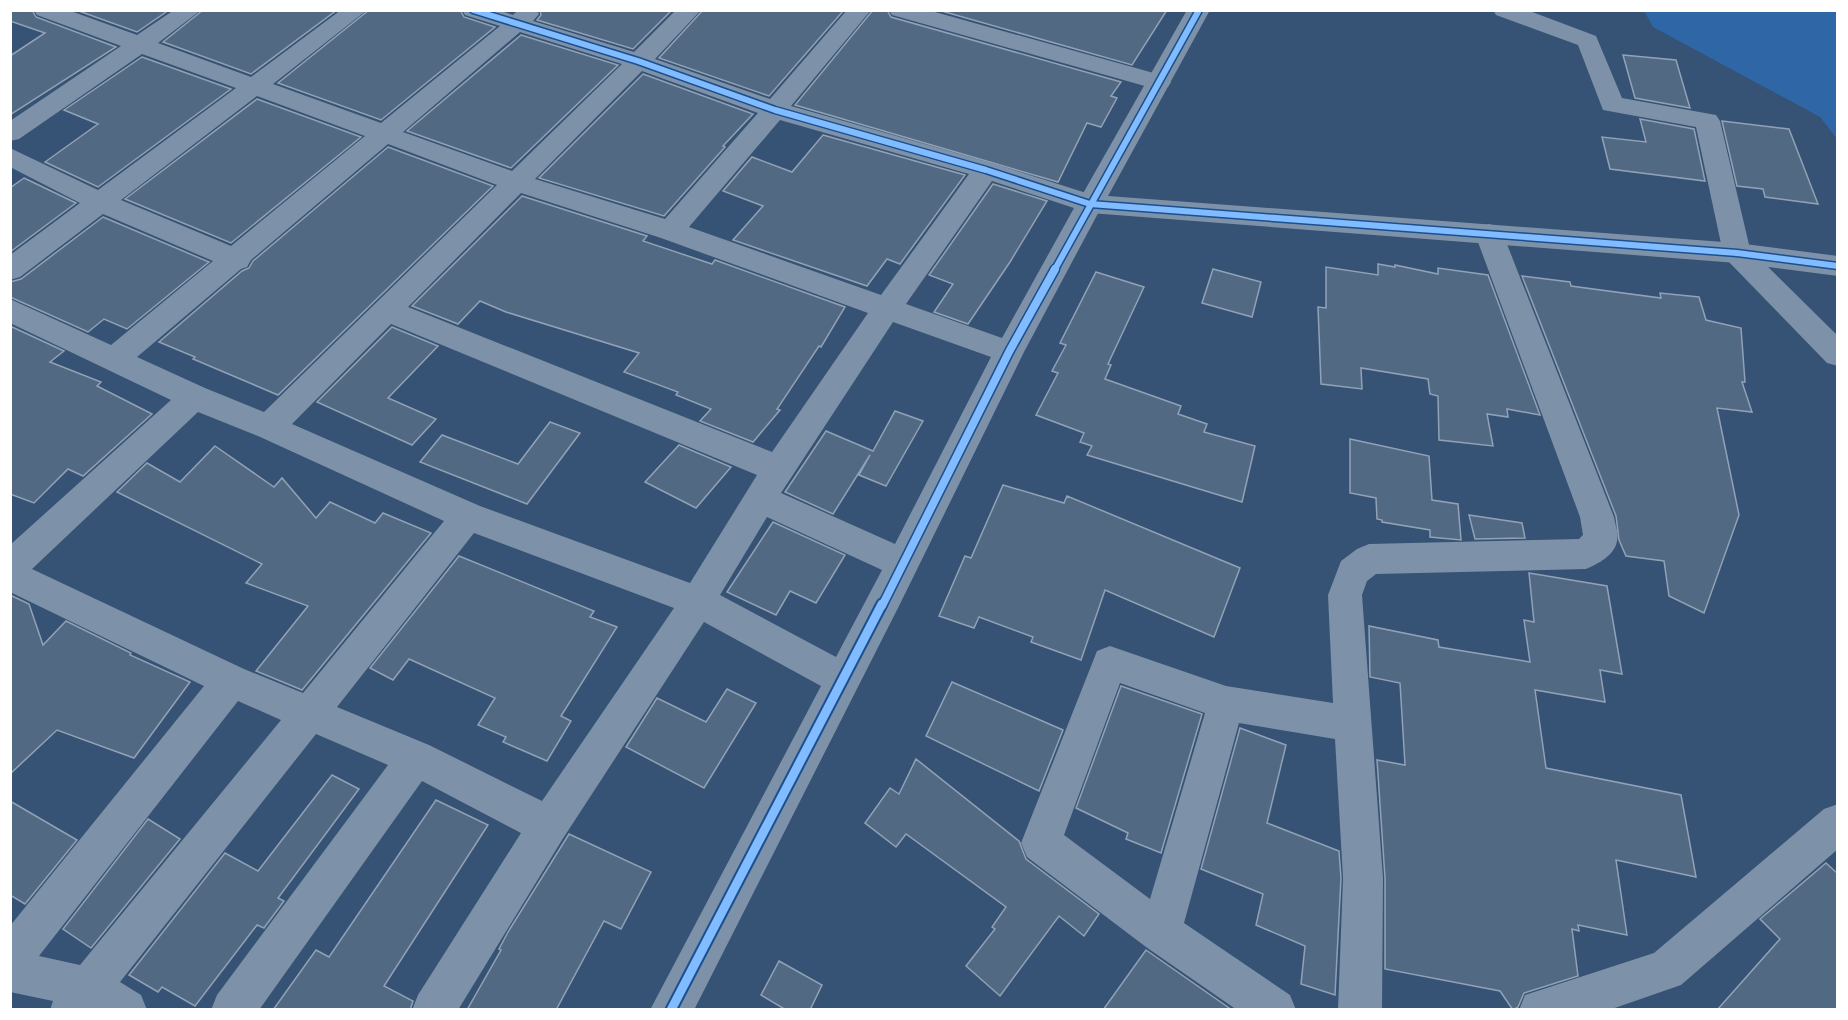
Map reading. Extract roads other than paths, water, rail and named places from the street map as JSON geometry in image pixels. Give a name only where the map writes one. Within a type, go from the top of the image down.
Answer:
[{"type":"street","points":[[45,10],[516,182],[671,231],[1009,352]]},
{"type":"street","points":[[10,133],[190,10]]},
{"type":"street","points":[[10,270],[356,10]]},
{"type":"street","points":[[473,10],[524,18],[775,110],[986,170],[1090,204],[1737,253],[1838,266]]},
{"type":"street","points":[[269,427],[690,10]]},
{"type":"street","points":[[671,231],[860,10]]},
{"type":"street","points":[[900,10],[1159,82]]},
{"type":"street","points":[[671,1010],[903,564],[1009,352],[1199,10]]},
{"type":"street","points":[[1504,10],[1588,41],[1612,104],[1707,121],[1737,253],[1838,355]]},
{"type":"street","points":[[114,359],[237,260],[524,18]]},
{"type":"street","points":[[10,156],[100,202],[237,260]]},
{"type":"street","points":[[434,1010],[548,826],[698,602],[778,469],[887,308],[986,170]]},
{"type":"street","points":[[1360,1010],[1363,878],[1345,595],[1353,572],[1368,559],[1586,554],[1601,540],[1597,517],[1489,234]]},
{"type":"street","points":[[10,310],[194,397],[269,427],[468,516],[698,602],[843,679]]},
{"type":"street","points":[[387,310],[778,469]]},
{"type":"street","points":[[10,567],[194,397]]},
{"type":"street","points":[[760,499],[903,564]]},
{"type":"street","points":[[80,998],[468,516]]},
{"type":"street","points":[[10,575],[231,681],[416,758],[548,826]]},
{"type":"street","points":[[1275,1010],[1161,932],[1041,843],[1110,663],[1226,703],[1353,724]]},
{"type":"street","points":[[10,960],[231,681]]},
{"type":"street","points":[[1161,932],[1226,703]]},
{"type":"street","points":[[232,1010],[416,758]]},
{"type":"street","points":[[1540,1010],[1666,970],[1838,823]]},
{"type":"street","points":[[10,971],[80,998],[126,1010]]}]
